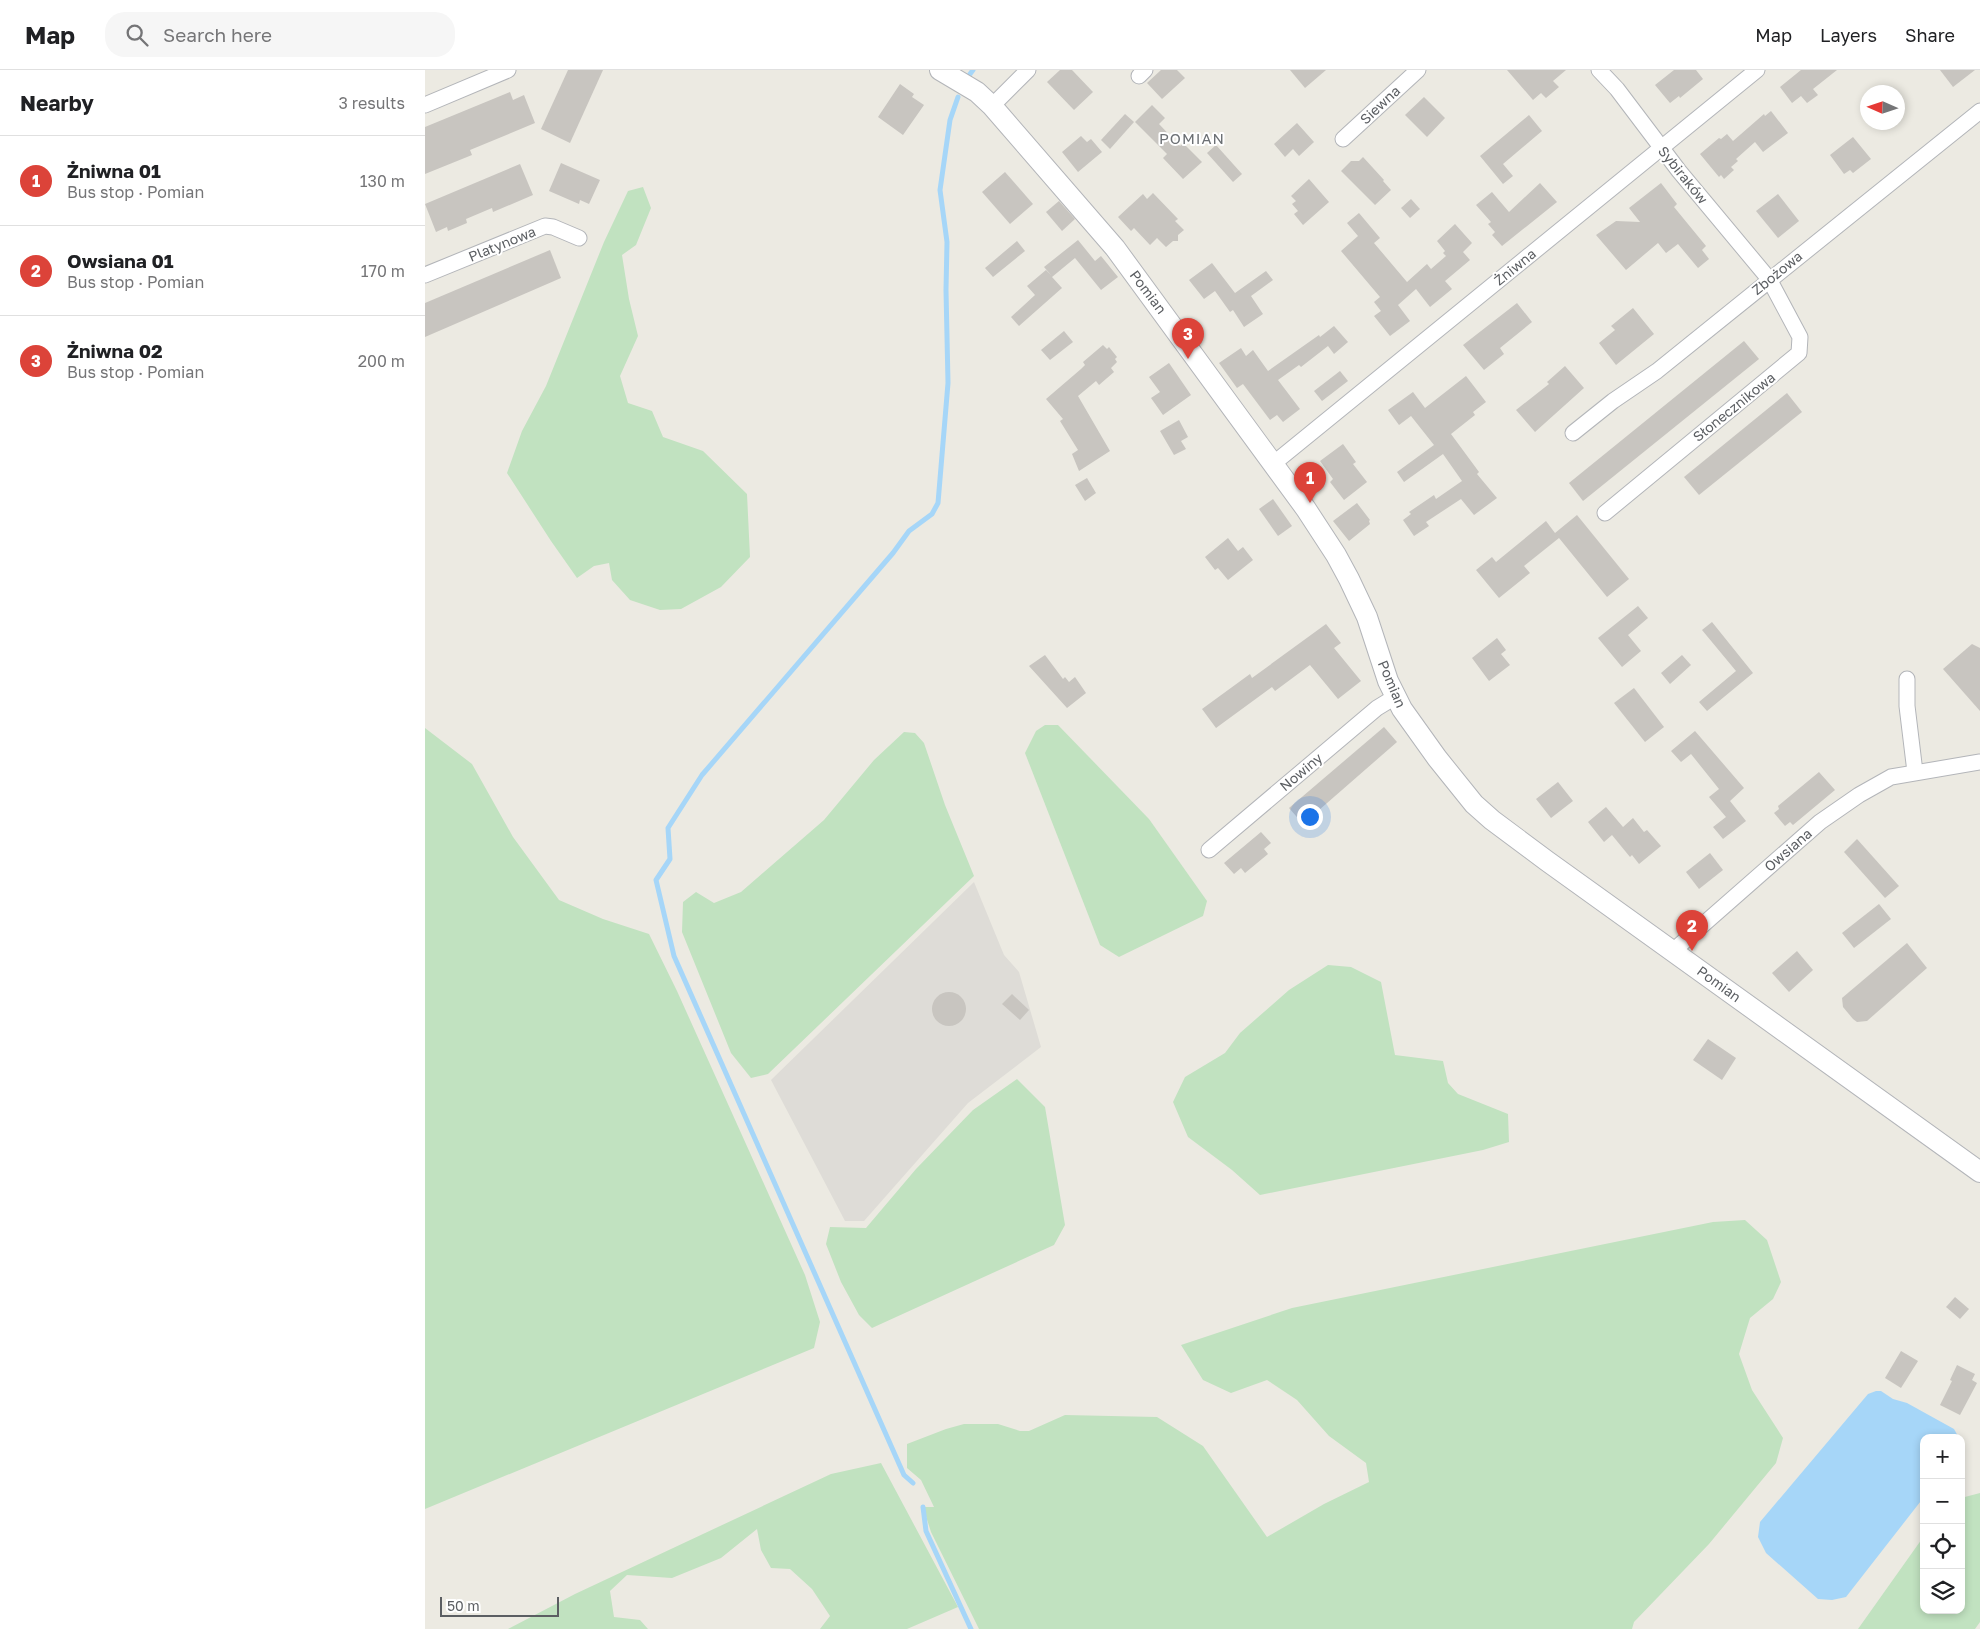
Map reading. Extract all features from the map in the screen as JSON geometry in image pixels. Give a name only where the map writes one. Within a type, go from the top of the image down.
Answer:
[{"type":"street","points":[[425,105],[508,70]]},
{"type":"street","name":"Pomian","points":[[940,70],[977,92],[992,106],[1115,248],[1306,509],[1349,579],[1367,618],[1395,696],[1437,758],[1474,804],[1539,856],[1980,1172]]},
{"type":"street","points":[[992,106],[1028,70]]},
{"type":"street","name":"Siewna","points":[[1343,139],[1418,70]]},
{"type":"street","name":"Sybiraków","points":[[1599,70],[1617,89],[1661,148],[1769,280]]},
{"type":"street","name":"Żniwna","points":[[1273,464],[1757,70]]},
{"type":"street","name":"Zbożowa","points":[[1573,433],[1613,401],[1657,370],[1980,111]]},
{"type":"street","name":"Platynowa","points":[[425,275],[545,226],[553,227],[579,238]]},
{"type":"street","name":"Słonecznikowa","points":[[1605,512],[1799,354],[1800,337],[1769,280]]},
{"type":"street","points":[[1907,679],[1907,706],[1915,772]]},
{"type":"street","name":"Nowiny","points":[[1209,850],[1377,708],[1395,696]]},
{"type":"street","name":"Owsiana","points":[[1673,951],[1820,822],[1859,795],[1891,777],[1980,762]]},
{"type":"shaded area","points":[[974,882],[1004,955],[1019,972],[1041,1047],[968,1103],[864,1221],[845,1221],[771,1080]]},
{"type":"green space","points":[[643,187],[651,208],[636,245],[622,255],[629,299],[638,336],[620,376],[628,403],[652,411],[663,437],[703,451],[747,494],[750,557],[721,587],[681,609],[660,610],[630,600],[612,580],[609,563],[594,566],[577,578],[507,473],[522,431],[546,386],[604,242],[628,191]]},
{"type":"green space","points":[[1045,725],[1058,725],[1149,819],[1207,901],[1203,916],[1119,957],[1100,945],[1025,753],[1036,731]]},
{"type":"green space","points":[[425,728],[472,764],[513,837],[559,900],[603,919],[649,934],[677,991],[805,1275],[820,1322],[814,1348],[425,1509]]},
{"type":"green space","points":[[904,732],[915,733],[924,743],[945,805],[974,876],[768,1074],[751,1078],[731,1053],[682,932],[683,902],[696,892],[714,903],[741,892],[824,820],[874,760]]},
{"type":"green space","points":[[1328,965],[1351,967],[1381,982],[1395,1055],[1443,1061],[1448,1083],[1458,1094],[1508,1114],[1509,1142],[1483,1150],[1260,1195],[1232,1170],[1188,1137],[1173,1102],[1185,1077],[1225,1053],[1240,1033],[1289,990]]},
{"type":"green space","points":[[1017,1079],[1045,1107],[1065,1225],[1054,1245],[872,1328],[859,1315],[841,1282],[826,1244],[830,1227],[866,1228],[916,1169],[973,1110]]},
{"type":"green space","points":[[1745,1220],[1767,1240],[1781,1282],[1773,1299],[1750,1318],[1739,1354],[1752,1390],[1783,1438],[1776,1463],[1709,1544],[1634,1622],[1632,1629],[979,1629],[931,1532],[923,1507],[934,1507],[921,1480],[907,1468],[907,1444],[964,1424],[998,1424],[1020,1431],[1029,1431],[1065,1415],[1157,1417],[1203,1446],[1267,1537],[1324,1504],[1369,1482],[1366,1463],[1329,1436],[1297,1400],[1267,1380],[1231,1393],[1203,1380],[1181,1345],[1292,1308],[1713,1222]]},
{"type":"green space","points":[[881,1463],[958,1607],[907,1629],[820,1629],[830,1616],[812,1589],[790,1569],[771,1568],[761,1550],[757,1529],[721,1558],[672,1578],[627,1575],[610,1591],[614,1617],[640,1620],[648,1629],[508,1629],[575,1594],[831,1474]]},
{"type":"green space","points":[[1980,1493],[1980,1622],[1975,1629],[1858,1629],[1920,1542],[1920,1614],[1965,1614],[1965,1497]]},
{"type":"water","points":[[1881,1391],[1893,1399],[1907,1403],[1954,1429],[1957,1434],[1920,1434],[1920,1502],[1846,1597],[1832,1600],[1818,1599],[1766,1553],[1758,1537],[1760,1522],[1868,1394]]},
{"type":"building","points":[[568,70],[603,70],[570,143],[541,129]]},
{"type":"building","points":[[1060,70],[1072,70],[1093,92],[1074,110],[1047,82]]},
{"type":"building","points":[[1161,70],[1177,70],[1185,78],[1162,99],[1147,83]]},
{"type":"building","points":[[1290,70],[1326,70],[1305,88]]},
{"type":"building","points":[[1507,70],[1566,70],[1553,81],[1559,87],[1546,98],[1541,93],[1533,100]]},
{"type":"building","points":[[1674,70],[1696,70],[1703,79],[1680,98],[1679,96],[1670,103],[1655,85]]},
{"type":"building","points":[[1801,70],[1837,70],[1813,89],[1818,95],[1807,103],[1801,96],[1792,103],[1780,87]]},
{"type":"building","points":[[1940,70],[1975,70],[1953,87]]},
{"type":"building","points":[[900,84],[914,94],[912,97],[924,105],[903,135],[878,117]]},
{"type":"building","points":[[510,92],[513,100],[524,95],[535,123],[470,150],[472,155],[425,174],[425,127]]},
{"type":"building","points":[[1424,97],[1445,118],[1427,137],[1405,115]]},
{"type":"building","points":[[1152,105],[1165,118],[1159,124],[1180,146],[1183,143],[1202,162],[1183,179],[1163,158],[1167,154],[1135,122]]},
{"type":"building","points":[[1771,111],[1788,133],[1763,152],[1755,142],[1736,159],[1738,161],[1731,167],[1734,170],[1724,179],[1721,175],[1719,177],[1700,154],[1719,138],[1721,139],[1727,134],[1733,141],[1764,114],[1765,116]]},
{"type":"building","points":[[1125,114],[1134,122],[1110,149],[1101,140]]},
{"type":"building","points":[[1529,115],[1542,131],[1503,164],[1513,176],[1503,184],[1480,156]]},
{"type":"building","points":[[1297,123],[1314,142],[1299,156],[1293,149],[1285,157],[1274,144]]},
{"type":"building","points":[[1081,136],[1087,142],[1091,139],[1102,152],[1078,172],[1062,152]]},
{"type":"building","points":[[1853,137],[1871,159],[1853,173],[1850,170],[1844,174],[1830,155]]},
{"type":"building","points":[[1216,145],[1242,174],[1233,182],[1207,153]]},
{"type":"building","points":[[1363,157],[1391,190],[1375,205],[1341,171],[1351,161],[1359,161]]},
{"type":"building","points":[[561,163],[600,180],[589,204],[580,200],[579,204],[549,191]]},
{"type":"building","points":[[520,164],[533,195],[493,212],[492,208],[466,219],[467,223],[448,231],[447,227],[436,232],[425,204]]},
{"type":"building","points":[[1005,172],[1033,204],[1010,224],[982,192]]},
{"type":"building","points":[[1309,179],[1329,202],[1303,225],[1294,214],[1298,211],[1292,204],[1296,201],[1291,196]]},
{"type":"building","points":[[1540,183],[1557,202],[1502,246],[1492,235],[1495,232],[1488,224],[1491,222],[1476,205],[1492,192],[1509,212]]},
{"type":"building","points":[[1661,183],[1677,204],[1674,207],[1706,246],[1702,250],[1709,259],[1698,268],[1678,244],[1666,253],[1658,243],[1626,270],[1596,235],[1616,221],[1640,222],[1629,208]]},
{"type":"building","points":[[1153,193],[1178,219],[1175,221],[1184,230],[1178,235],[1178,241],[1173,241],[1166,247],[1157,238],[1150,245],[1134,228],[1131,231],[1118,217],[1143,194],[1147,199]]},
{"type":"building","points":[[1778,194],[1799,221],[1778,238],[1756,211]]},
{"type":"building","points":[[1411,199],[1420,209],[1410,218],[1401,208]]},
{"type":"building","points":[[1059,201],[1075,219],[1062,231],[1046,212]]},
{"type":"building","points":[[1359,213],[1380,238],[1374,243],[1407,282],[1427,264],[1431,269],[1446,256],[1443,253],[1445,251],[1437,241],[1455,224],[1472,243],[1463,252],[1470,260],[1445,281],[1452,289],[1430,307],[1416,289],[1398,305],[1410,321],[1390,336],[1374,316],[1381,311],[1374,302],[1380,297],[1341,251],[1358,236],[1347,223]]},
{"type":"building","points":[[1078,240],[1095,261],[1101,256],[1118,277],[1101,290],[1075,258],[1052,277],[1062,288],[1019,326],[1011,317],[1035,295],[1027,286],[1046,270],[1051,275],[1044,267]]},
{"type":"building","points":[[1017,241],[1025,251],[993,277],[985,268]]},
{"type":"building","points":[[550,250],[561,278],[425,337],[425,303]]},
{"type":"building","points":[[1212,263],[1235,293],[1266,271],[1273,280],[1251,296],[1263,314],[1244,327],[1233,310],[1230,312],[1215,291],[1204,299],[1189,280]]},
{"type":"building","points":[[1517,303],[1532,322],[1500,348],[1504,354],[1484,370],[1463,345]]},
{"type":"building","points":[[1633,308],[1654,334],[1616,365],[1599,343],[1615,330],[1611,326]]},
{"type":"building","points":[[1334,326],[1348,342],[1334,354],[1328,346],[1301,367],[1299,365],[1278,380],[1300,409],[1283,422],[1277,415],[1270,420],[1243,384],[1237,388],[1219,363],[1241,348],[1246,356],[1253,350],[1268,371]]},
{"type":"building","points":[[1064,331],[1073,342],[1050,360],[1041,350]]},
{"type":"building","points":[[1744,341],[1759,359],[1583,501],[1569,483]]},
{"type":"building","points":[[1103,345],[1107,349],[1109,347],[1117,357],[1115,359],[1117,362],[1111,368],[1114,372],[1099,385],[1096,381],[1078,396],[1110,451],[1079,471],[1072,454],[1078,450],[1060,421],[1063,419],[1046,399],[1081,369],[1085,365],[1083,362]]},
{"type":"building","points":[[1169,363],[1191,395],[1163,415],[1151,398],[1160,392],[1149,377]]},
{"type":"building","points":[[1565,366],[1584,388],[1535,432],[1516,410],[1549,384],[1547,382]]},
{"type":"building","points":[[1340,371],[1348,381],[1322,401],[1314,391]]},
{"type":"building","points":[[1466,376],[1486,402],[1473,412],[1475,415],[1451,434],[1479,472],[1477,474],[1497,498],[1474,515],[1461,499],[1426,522],[1429,526],[1414,536],[1403,520],[1411,514],[1409,512],[1434,495],[1436,499],[1462,481],[1443,454],[1404,482],[1397,472],[1434,445],[1411,416],[1399,425],[1388,410],[1413,392],[1425,408]]},
{"type":"building","points":[[1787,393],[1802,412],[1699,495],[1684,477]]},
{"type":"building","points":[[1179,420],[1188,437],[1181,441],[1186,449],[1174,455],[1160,431]]},
{"type":"building","points":[[1343,444],[1356,462],[1353,464],[1367,482],[1344,500],[1330,482],[1333,479],[1320,461]]},
{"type":"building","points":[[1087,478],[1096,493],[1085,501],[1075,485]]},
{"type":"building","points":[[1273,499],[1292,526],[1278,536],[1259,509]]},
{"type":"building","points":[[1357,503],[1370,520],[1370,524],[1349,541],[1333,521]]},
{"type":"building","points":[[1577,515],[1629,579],[1607,597],[1559,538],[1524,566],[1530,573],[1499,598],[1476,570],[1492,557],[1496,562],[1546,521],[1555,533]]},
{"type":"building","points":[[1228,538],[1238,551],[1243,547],[1253,560],[1228,580],[1218,568],[1215,570],[1205,557]]},
{"type":"building","points":[[1638,606],[1648,618],[1628,635],[1641,651],[1622,667],[1598,638]]},
{"type":"building","points":[[1712,622],[1753,673],[1707,711],[1699,702],[1736,671],[1702,630]]},
{"type":"building","points":[[1326,624],[1341,643],[1334,648],[1361,681],[1338,699],[1310,665],[1275,691],[1272,687],[1216,728],[1202,709],[1250,674],[1252,678]]},
{"type":"building","points":[[1497,638],[1506,650],[1501,654],[1510,665],[1489,681],[1472,658]]},
{"type":"building","points":[[1972,644],[1980,648],[1980,711],[1943,669]]},
{"type":"building","points":[[1045,655],[1063,679],[1065,677],[1069,682],[1075,677],[1086,693],[1067,708],[1029,666]]},
{"type":"building","points":[[1682,655],[1691,665],[1670,684],[1661,673]]},
{"type":"building","points":[[1634,688],[1664,727],[1645,742],[1614,703]]},
{"type":"building","points":[[1384,727],[1397,742],[1303,824],[1289,808]]},
{"type":"building","points":[[1695,731],[1744,788],[1730,801],[1746,821],[1723,839],[1713,827],[1726,817],[1709,797],[1719,789],[1691,754],[1681,762],[1671,751]]},
{"type":"building","points":[[1819,772],[1835,790],[1793,825],[1790,822],[1785,826],[1774,813],[1779,809],[1778,806]]},
{"type":"building","points":[[1558,782],[1573,801],[1551,818],[1536,799]]},
{"type":"building","points":[[1606,807],[1623,827],[1633,818],[1644,832],[1647,830],[1661,846],[1639,864],[1632,855],[1630,857],[1612,835],[1604,842],[1588,822]]},
{"type":"building","points":[[1261,832],[1271,843],[1264,849],[1268,854],[1245,873],[1241,868],[1234,874],[1224,863]]},
{"type":"building","points":[[1857,839],[1899,886],[1885,898],[1844,852]]},
{"type":"building","points":[[1710,853],[1723,870],[1699,889],[1686,872]]},
{"type":"building","points":[[1879,904],[1891,919],[1854,948],[1842,933]]},
{"type":"building","points":[[1907,943],[1927,968],[1867,1021],[1857,1022],[1843,1007],[1842,998]]},
{"type":"building","points":[[1797,951],[1813,970],[1789,992],[1772,973]]},
{"type":"building","points":[[949,992],[956,993],[961,997],[965,1002],[965,1016],[961,1021],[956,1025],[949,1026],[942,1025],[937,1021],[933,1016],[932,1009],[933,1002],[937,997],[942,993]]},
{"type":"building","points":[[1012,994],[1029,1010],[1020,1020],[1002,1004]]},
{"type":"building","points":[[1708,1039],[1736,1058],[1722,1080],[1693,1060]]},
{"type":"building","points":[[1955,1297],[1969,1309],[1960,1319],[1946,1307]]},
{"type":"building","points":[[1901,1351],[1918,1361],[1901,1388],[1885,1378]]},
{"type":"building","points":[[1957,1365],[1975,1374],[1972,1380],[1977,1383],[1960,1415],[1940,1405],[1952,1381],[1950,1380]]},
{"type":"waterway","points":[[970,74],[973,70]]},
{"type":"waterway","points":[[913,1483],[904,1475],[674,956],[656,880],[670,859],[668,828],[702,775],[893,553],[909,531],[932,514],[938,503],[948,383],[947,242],[940,190],[950,120],[958,97]]},
{"type":"waterway","points":[[923,1507],[926,1531],[971,1629]]},
{"type":"place","name":"Żniwna 02","points":[[1188,359]]},
{"type":"place","name":"Żniwna 01","points":[[1310,503]]},
{"type":"place","name":"Owsiana 01","points":[[1692,951]]},
{"type":"district","name":"POMIAN","points":[[1192,139]]}]
